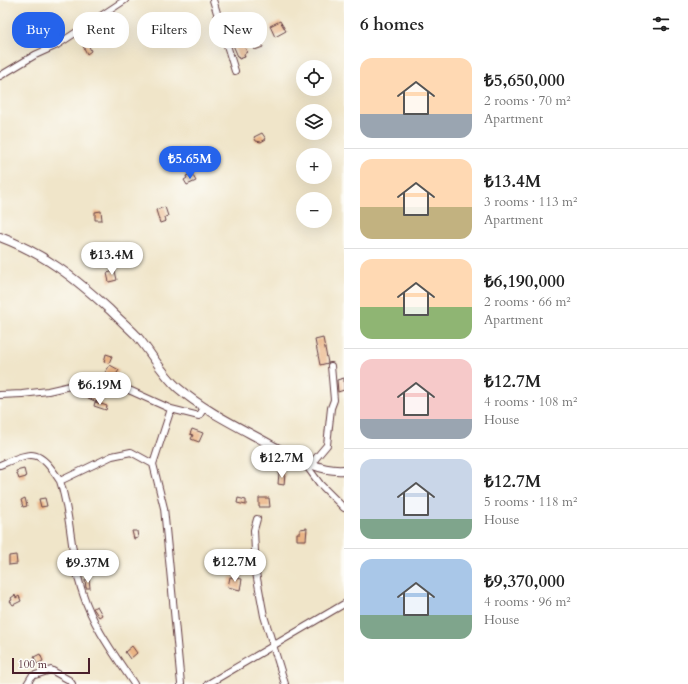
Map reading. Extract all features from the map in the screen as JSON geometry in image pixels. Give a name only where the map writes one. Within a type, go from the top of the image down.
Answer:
[{"type":"street","points":[[0,76],[35,55],[57,45],[125,0]]},
{"type":"street","points":[[213,0],[234,71]]},
{"type":"street","points":[[0,237],[17,244],[57,265],[84,285],[137,336],[176,387],[197,404],[302,460],[335,471],[344,470]]},
{"type":"street","points":[[311,464],[327,446],[334,400],[331,366]]},
{"type":"street","points":[[0,395],[22,394],[48,390],[96,380],[109,381],[171,409],[199,416],[204,408]]},
{"type":"street","points":[[171,409],[153,464],[164,508],[181,684]]},
{"type":"street","points":[[60,481],[112,456],[130,452],[153,464]]},
{"type":"street","points":[[0,465],[24,455],[35,454],[43,460],[60,481],[64,495],[74,558],[82,594],[96,628],[134,684]]},
{"type":"street","points":[[302,460],[320,484],[344,508]]},
{"type":"street","points":[[257,519],[254,530],[256,573],[264,616],[285,684]]},
{"type":"street","points":[[208,684],[344,604]]},
{"type":"street","points":[[27,684],[32,676],[51,670],[69,680],[72,684]]},
{"type":"building","points":[[280,21],[286,31],[275,37],[270,26]]},
{"type":"building","points":[[84,48],[90,48],[91,51],[87,54]]},
{"type":"building","points":[[234,48],[245,48],[247,52],[244,54],[245,57],[239,59]]},
{"type":"building","points":[[262,133],[266,139],[261,142],[256,141],[254,137]]},
{"type":"building","points":[[192,174],[196,181],[187,185],[184,180],[187,178],[186,176]]},
{"type":"building","points":[[165,207],[168,216],[165,217],[166,221],[160,223],[156,210]]},
{"type":"building","points":[[101,211],[102,220],[95,220],[95,212]]},
{"type":"building","points":[[115,271],[117,280],[109,282],[107,273]]},
{"type":"building","points":[[323,338],[328,363],[320,365],[315,340]]},
{"type":"building","points":[[106,354],[112,356],[109,363],[104,362]]},
{"type":"building","points":[[110,365],[119,370],[114,378],[104,374]]},
{"type":"building","points":[[344,378],[344,390],[338,392],[337,380]]},
{"type":"building","points":[[91,387],[102,391],[97,402],[86,397]]},
{"type":"building","points":[[95,402],[107,406],[106,410],[94,406]]},
{"type":"building","points":[[192,429],[203,433],[199,442],[191,439],[193,435],[190,434]]},
{"type":"building","points":[[24,469],[26,477],[19,479],[16,471]]},
{"type":"building","points":[[279,473],[285,473],[284,485],[278,484]]},
{"type":"building","points":[[25,498],[27,506],[23,507],[21,500]]},
{"type":"building","points":[[45,498],[47,506],[41,507],[39,499]]},
{"type":"building","points":[[238,498],[246,500],[246,505],[237,503]]},
{"type":"building","points":[[259,498],[269,498],[270,507],[259,507]]},
{"type":"building","points":[[307,528],[306,540],[297,540],[297,533],[300,533],[300,529]]},
{"type":"building","points":[[132,531],[137,531],[138,538],[134,539]]},
{"type":"building","points":[[16,555],[17,564],[9,565],[9,556]]},
{"type":"building","points":[[230,577],[242,579],[240,590],[228,587]]},
{"type":"building","points":[[89,579],[90,588],[86,588],[85,580]]},
{"type":"building","points":[[15,595],[16,598],[19,596],[21,601],[13,605],[10,601]]},
{"type":"building","points":[[97,606],[102,615],[99,617],[93,608]]},
{"type":"building","points":[[132,646],[137,653],[130,659],[125,652]]},
{"type":"building","points":[[40,654],[43,661],[37,664],[34,657]]}]
